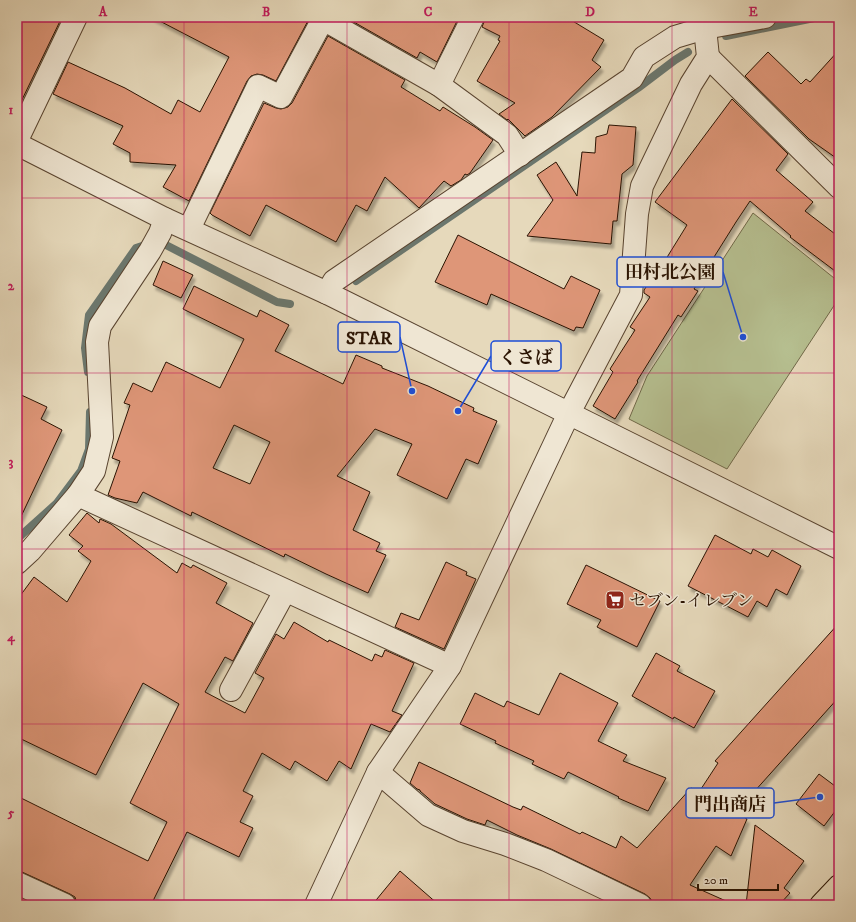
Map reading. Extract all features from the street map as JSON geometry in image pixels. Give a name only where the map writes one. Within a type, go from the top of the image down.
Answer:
[{"type":"main road","points":[[821,905],[839,886]]},
{"type":"street","points":[[17,140],[76,17]]},
{"type":"street","points":[[438,85],[473,17]]},
{"type":"street","points":[[327,292],[334,281],[632,78],[644,57],[674,38],[709,23],[765,17]]},
{"type":"street","points":[[189,229],[258,86],[281,97],[323,18],[438,85],[507,136],[520,155]]},
{"type":"street","points":[[316,905],[378,772],[450,666],[568,413],[631,295],[637,214],[642,186],[691,84],[708,57],[709,23]]},
{"type":"street","points":[[708,57],[839,187]]},
{"type":"street","points":[[17,144],[165,219],[327,292],[839,548]]},
{"type":"street","points":[[17,563],[30,551],[78,495],[94,471],[102,437],[97,342],[100,326],[150,250],[160,233],[165,219]]},
{"type":"street","points":[[78,495],[450,666]]},
{"type":"street","points":[[231,690],[285,591]]},
{"type":"street","points":[[378,772],[428,815],[463,831],[505,844],[546,860],[640,905]]},
{"type":"street","points":[[17,883],[65,905]]},
{"type":"green space","points":[[753,213],[839,282],[839,298],[727,469],[629,419],[647,376]]},
{"type":"building","points":[[17,17],[62,17],[17,110]]},
{"type":"building","points":[[152,17],[310,17],[276,81],[257,74],[251,76],[247,81],[189,201],[163,187],[176,165],[130,162],[130,153],[113,144],[123,126],[53,94],[68,62],[125,88],[171,114],[178,100],[200,112],[229,57]]},
{"type":"building","points":[[345,17],[459,17],[437,62],[420,52],[417,58]]},
{"type":"building","points":[[485,17],[566,17],[604,40],[592,60],[601,67],[552,117],[525,136],[508,119],[507,120],[499,114],[515,103],[477,81],[500,41],[498,40],[500,36],[482,27]]},
{"type":"building","points":[[328,36],[405,80],[401,87],[440,111],[443,107],[493,140],[470,173],[467,175],[465,174],[461,180],[451,186],[444,181],[419,208],[385,177],[367,211],[356,205],[336,242],[266,205],[250,236],[210,213],[264,103],[281,109],[288,107],[292,103]]},
{"type":"building","points":[[839,50],[839,160],[809,139],[745,76],[768,52],[801,84],[806,79],[810,82]]},
{"type":"building","points":[[732,99],[788,154],[776,170],[813,202],[805,211],[839,237],[839,274],[790,237],[791,236],[750,201],[694,289],[698,291],[681,317],[678,315],[615,419],[593,406],[613,372],[610,369],[635,330],[630,327],[650,297],[644,293],[644,290],[660,266],[661,267],[687,225],[655,202]]},
{"type":"building","points":[[609,125],[636,127],[633,165],[622,174],[617,221],[613,221],[611,244],[527,236],[553,200],[537,175],[556,162],[577,196],[582,152],[595,153],[596,137],[607,134]]},
{"type":"building","points":[[458,235],[564,289],[571,276],[600,290],[583,328],[576,327],[574,331],[491,294],[487,305],[435,282]]},
{"type":"building","points":[[163,261],[193,275],[181,298],[153,285]]},
{"type":"building","points":[[194,286],[257,317],[260,310],[289,325],[275,351],[343,384],[356,355],[382,366],[382,368],[428,386],[474,408],[473,411],[497,421],[478,464],[466,459],[447,499],[397,475],[412,444],[375,429],[337,476],[370,492],[353,530],[380,543],[376,551],[386,555],[368,593],[285,554],[284,557],[192,512],[191,516],[143,492],[137,503],[108,495],[120,461],[112,458],[130,405],[124,403],[133,383],[152,392],[166,362],[220,388],[244,339],[183,309]],"holes":[[[234,425],[270,442],[250,484],[213,468]]]},
{"type":"building","points":[[17,393],[47,407],[41,419],[62,430],[17,525]]},
{"type":"building","points":[[87,513],[99,523],[100,519],[111,524],[177,573],[182,563],[191,568],[193,565],[227,583],[216,603],[253,623],[233,661],[225,657],[205,692],[245,713],[264,678],[255,673],[276,634],[284,639],[294,622],[328,642],[329,640],[372,661],[375,654],[382,657],[385,650],[414,663],[392,711],[402,715],[390,732],[371,724],[351,769],[339,761],[327,781],[295,761],[290,770],[262,753],[243,791],[253,796],[240,822],[253,828],[239,857],[187,832],[151,905],[78,905],[75,897],[70,894],[17,871],[17,796],[148,861],[167,822],[130,803],[179,704],[143,683],[96,775],[17,737],[17,600],[34,577],[67,602],[91,561],[78,551],[83,546],[69,535]]},
{"type":"building","points":[[715,535],[751,554],[753,549],[768,557],[772,550],[801,566],[787,595],[776,589],[767,607],[757,601],[748,617],[688,586]]},
{"type":"building","points":[[446,562],[467,572],[466,575],[476,579],[444,649],[395,627],[401,613],[419,620]]},
{"type":"building","name":"セブン-イレブン","points":[[586,565],[660,601],[637,647],[597,627],[601,620],[567,604]]},
{"type":"building","points":[[839,623],[839,697],[736,812],[747,819],[731,856],[716,846],[690,885],[735,905],[662,905],[651,900],[645,894],[487,820],[485,825],[467,819],[435,804],[410,783],[419,762],[513,807],[521,810],[523,806],[580,834],[582,832],[616,848],[621,836],[637,848],[691,788],[699,792],[718,763],[715,761]]},
{"type":"building","points":[[656,653],[680,666],[677,671],[715,691],[694,728],[674,717],[673,719],[632,696]]},
{"type":"building","points":[[560,673],[618,703],[598,741],[627,755],[623,761],[666,778],[648,811],[618,798],[619,797],[568,772],[564,779],[532,764],[534,761],[495,743],[496,741],[460,724],[475,693],[504,707],[507,701],[539,715]]},
{"type":"building","points":[[819,774],[839,789],[839,806],[824,826],[796,804]]},
{"type":"building","points":[[755,825],[804,861],[784,888],[790,893],[779,905],[746,905]]},
{"type":"building","points":[[400,871],[439,905],[372,905]]},
{"type":"waterway","points":[[726,36],[819,17]]},
{"type":"waterway","points":[[356,281],[638,88],[688,52]]},
{"type":"waterway","points":[[164,244],[277,302],[290,304]]},
{"type":"waterway","points":[[88,372],[85,348],[89,315],[136,248],[145,245]]},
{"type":"waterway","points":[[17,539],[57,503],[81,471],[89,449],[90,412]]},
{"type":"place","name":"田村北公園","points":[[743,337]]},
{"type":"place","name":"STAR","points":[[412,391]]},
{"type":"place","name":"くさば","points":[[458,411]]},
{"type":"place","name":"セブン-イレブン","points":[[615,600]]},
{"type":"place","name":"門出商店","points":[[820,797]]}]
